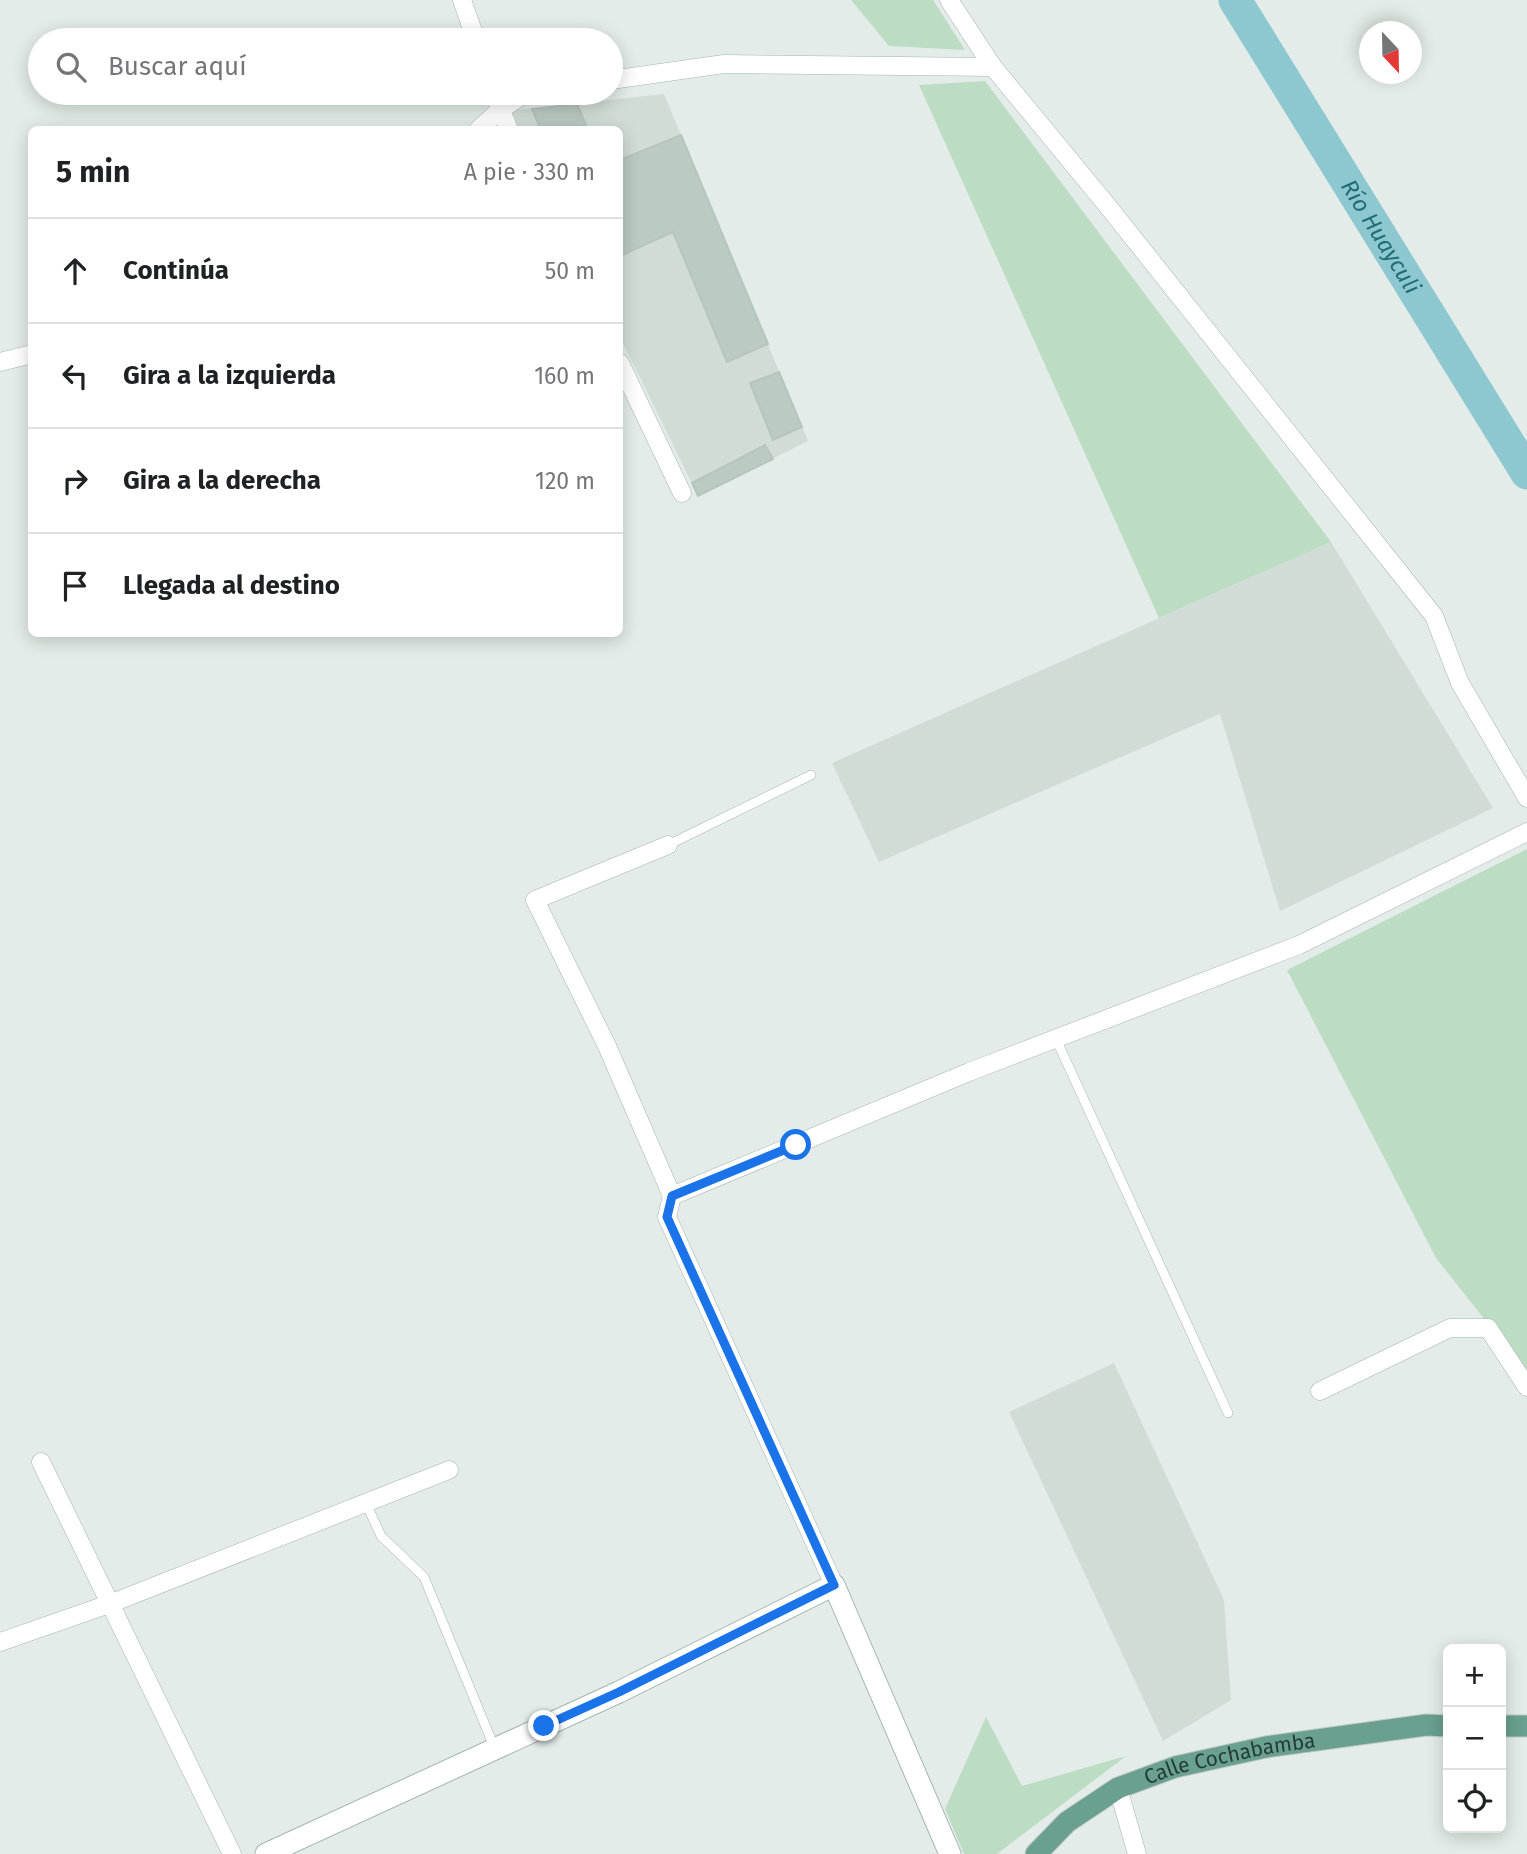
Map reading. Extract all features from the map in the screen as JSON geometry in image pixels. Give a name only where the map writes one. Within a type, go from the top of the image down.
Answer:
[{"type":"main road","points":[[266,1854],[619,1692],[834,1585],[950,1854]]},
{"type":"main road","name":"Calle Cochabamba","points":[[1036,1854],[1067,1822],[1118,1788],[1175,1767],[1266,1747],[1443,1726]]},
{"type":"main road","points":[[1506,1726],[1527,1727]]},
{"type":"street","points":[[462,0],[472,28]]},
{"type":"street","points":[[949,0],[992,67],[1106,204],[1434,616],[1461,683],[1527,798]]},
{"type":"street","points":[[623,78],[724,64],[992,67]]},
{"type":"street","points":[[481,126],[494,105]]},
{"type":"street","points":[[499,105],[507,126]]},
{"type":"street","points":[[0,362],[28,355]]},
{"type":"street","points":[[623,369],[681,494]]},
{"type":"street","points":[[672,1196],[969,1072],[1299,945],[1527,832]]},
{"type":"street","points":[[668,845],[535,900],[607,1046],[672,1196],[667,1217],[834,1585]]},
{"type":"street","points":[[1320,1391],[1450,1328],[1488,1328],[1527,1387]]},
{"type":"street","points":[[41,1462],[232,1854]]},
{"type":"street","points":[[0,1642],[112,1603],[449,1470]]},
{"type":"street","points":[[1118,1788],[1137,1854]]},
{"type":"lane","points":[[668,845],[811,775]]},
{"type":"lane","points":[[1056,1039],[1228,1413]]},
{"type":"lane","points":[[366,1503],[381,1536],[424,1577],[495,1749]]},
{"type":"shaded area","points":[[664,94],[808,441],[698,496],[623,343],[623,126],[515,126],[507,111],[562,105],[623,105],[623,98]]},
{"type":"shaded area","points":[[1331,542],[1493,808],[1280,911],[1220,714],[879,862],[832,763]]},
{"type":"shaded area","points":[[1114,1363],[1224,1600],[1231,1700],[1163,1741],[1009,1412]]},
{"type":"green space","points":[[851,0],[933,0],[965,50],[889,46]]},
{"type":"green space","points":[[985,81],[1331,542],[1159,618],[919,85]]},
{"type":"green space","points":[[1527,849],[1527,1373],[1436,1258],[1287,970]]},
{"type":"green space","points":[[986,1717],[1022,1786],[1126,1756],[997,1854],[964,1854],[945,1809]]},
{"type":"building","points":[[577,105],[586,126],[539,126],[532,109]]},
{"type":"building","points":[[681,135],[768,344],[727,362],[673,232],[623,255],[623,159]]},
{"type":"building","points":[[779,372],[802,427],[773,440],[750,383]]},
{"type":"building","points":[[765,445],[773,459],[698,496],[692,483]]},
{"type":"waterway","name":"Río Huayculi","points":[[1235,0],[1527,473]]},
{"type":"route","points":[[544,1726],[619,1692],[834,1585],[667,1217],[672,1196],[796,1145]]}]
